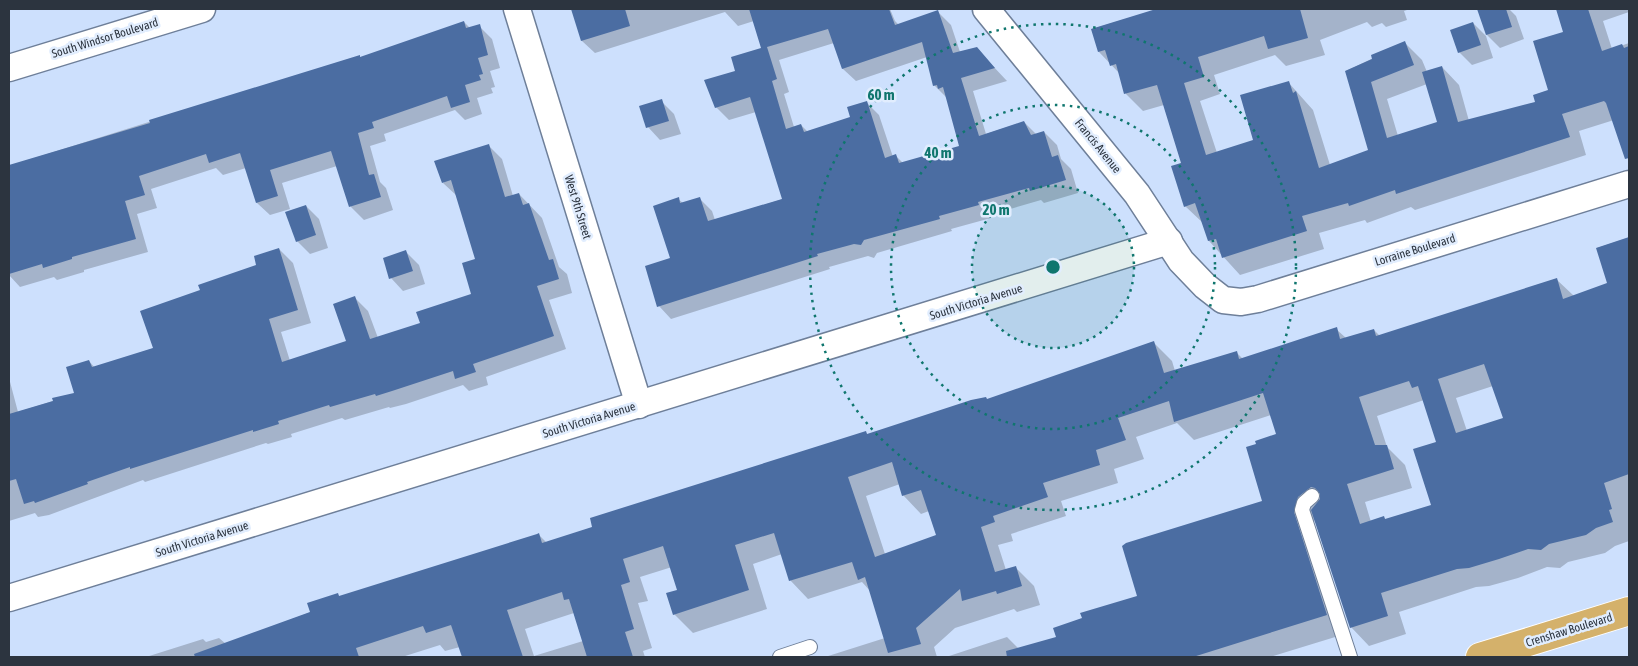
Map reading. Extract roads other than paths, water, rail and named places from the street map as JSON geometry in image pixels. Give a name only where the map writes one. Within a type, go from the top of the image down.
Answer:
[{"type":"main road","name":"Crenshaw Boulevard","points":[[1480,657],[1629,611]]},
{"type":"street","name":"South Windsor Boulevard","points":[[9,68],[202,9]]},
{"type":"street","name":"West 9th Street","points":[[517,9],[639,405]]},
{"type":"street","name":"Francis Avenue","points":[[986,9],[1137,194],[1181,261],[1205,286]]},
{"type":"street","name":"Lorraine Boulevard","points":[[1205,286],[1223,300],[1240,302],[1258,298],[1629,184]]},
{"type":"street","name":"South Victoria Avenue","points":[[9,598],[1169,241]]},
{"type":"lane","points":[[1312,496],[1304,503],[1302,510],[1350,657]]},
{"type":"lane","points":[[780,657],[810,647]]}]
